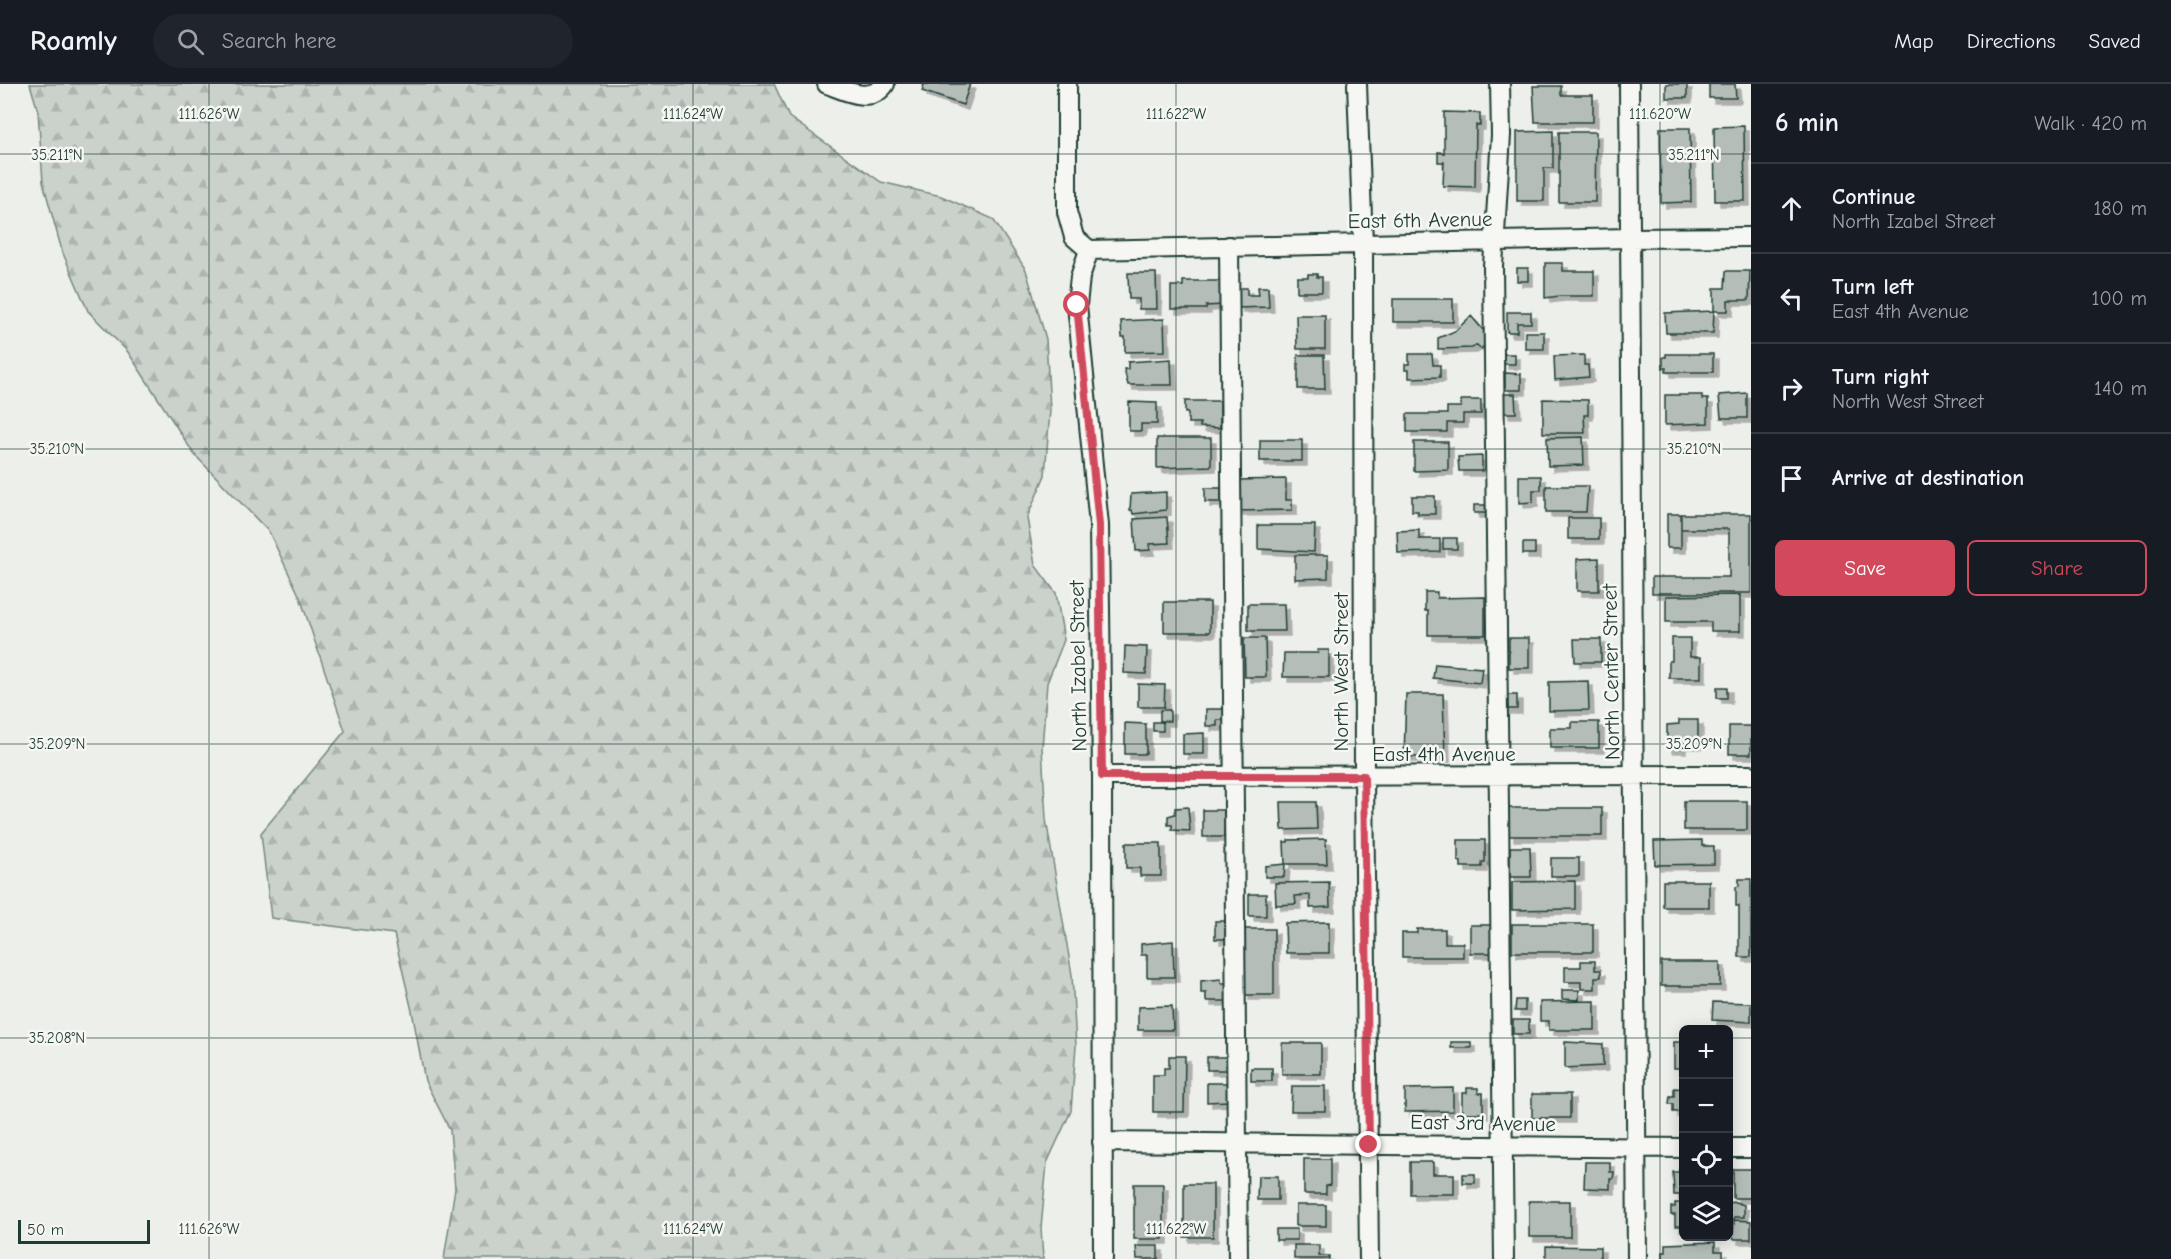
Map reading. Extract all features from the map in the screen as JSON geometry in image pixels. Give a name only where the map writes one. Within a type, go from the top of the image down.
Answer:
[{"type":"street","points":[[827,84],[859,95],[870,95],[885,84]]},
{"type":"street","points":[[1067,84],[1067,212],[1074,237],[1089,250]]},
{"type":"street","name":"North West Street","points":[[1357,84],[1363,243],[1364,776],[1369,1259]]},
{"type":"street","points":[[1500,84],[1501,135],[1493,266],[1504,1259]]},
{"type":"street","name":"North Center Street","points":[[1629,84],[1637,1259]]},
{"type":"street","name":"East 6th Avenue","points":[[1089,250],[1751,237]]},
{"type":"street","points":[[1229,246],[1238,1259]]},
{"type":"street","name":"North Izabel Street","points":[[1089,250],[1080,277],[1077,305],[1099,525],[1103,1259]]},
{"type":"street","name":"East 4th Avenue","points":[[1102,776],[1634,777],[1751,775]]},
{"type":"street","name":"East 3rd Avenue","points":[[1102,1142],[1679,1148]]},
{"type":"street","points":[[1733,1148],[1751,1148]]},
{"type":"green space","points":[[30,84],[774,84],[789,117],[881,182],[941,196],[993,219],[1026,270],[1046,339],[1050,410],[1045,475],[1027,518],[1035,565],[1056,593],[1064,640],[1047,683],[1042,748],[1046,819],[1072,975],[1076,1046],[1071,1111],[1047,1163],[1041,1228],[1043,1259],[444,1259],[455,1188],[450,1130],[425,1081],[394,934],[271,918],[261,833],[345,731],[300,597],[269,532],[194,454],[128,352],[88,311],[62,251],[43,182],[38,111]]},
{"type":"building","points":[[924,84],[970,84],[963,105],[922,91]]},
{"type":"building","points":[[1666,84],[1687,84],[1687,98],[1666,98]]},
{"type":"building","points":[[1709,84],[1735,84],[1736,98],[1709,98]]},
{"type":"building","points":[[1533,86],[1561,86],[1561,95],[1593,95],[1593,122],[1535,122]]},
{"type":"building","points":[[1444,112],[1480,113],[1480,125],[1476,125],[1475,187],[1443,186],[1444,162],[1438,162],[1438,152],[1444,153]]},
{"type":"building","points":[[1744,126],[1745,201],[1715,201],[1714,127]]},
{"type":"building","points":[[1660,128],[1690,128],[1691,202],[1661,203]]},
{"type":"building","points":[[1553,131],[1553,168],[1544,168],[1544,201],[1517,201],[1517,132]]},
{"type":"building","points":[[1559,132],[1596,132],[1595,202],[1559,202]]},
{"type":"building","points":[[1545,263],[1563,263],[1563,271],[1594,271],[1594,296],[1545,298]]},
{"type":"building","points":[[1517,268],[1528,268],[1528,281],[1517,281]]},
{"type":"building","points":[[1726,271],[1750,271],[1749,300],[1728,300],[1728,311],[1714,311],[1714,288],[1725,288]]},
{"type":"building","points":[[1128,273],[1156,273],[1157,309],[1139,309],[1139,299],[1129,299]]},
{"type":"building","points":[[1308,274],[1317,274],[1317,277],[1322,277],[1322,292],[1297,292],[1297,277],[1308,277]]},
{"type":"building","points":[[1183,281],[1222,281],[1223,305],[1206,306],[1206,309],[1171,309],[1171,286],[1183,286]]},
{"type":"building","points":[[1258,287],[1268,287],[1269,307],[1238,308],[1237,288],[1247,288],[1247,295],[1259,295]]},
{"type":"building","points":[[1393,299],[1453,299],[1453,322],[1393,322]]},
{"type":"building","points":[[1714,311],[1713,333],[1666,333],[1665,313]]},
{"type":"building","points":[[1507,312],[1531,312],[1531,323],[1517,323],[1517,332],[1507,332]]},
{"type":"building","points":[[1296,315],[1325,315],[1325,349],[1297,349]]},
{"type":"building","points":[[1471,316],[1491,339],[1481,349],[1477,345],[1472,348],[1438,349],[1438,338],[1455,331]]},
{"type":"building","points":[[1164,319],[1165,351],[1125,352],[1125,337],[1122,337],[1121,321]]},
{"type":"building","points":[[1525,332],[1544,332],[1544,349],[1525,349]]},
{"type":"building","points":[[1409,354],[1432,354],[1433,365],[1440,365],[1440,377],[1409,378],[1409,370],[1405,370],[1405,364],[1409,364]]},
{"type":"building","points":[[1503,354],[1515,354],[1515,364],[1503,364]]},
{"type":"building","points":[[1666,354],[1713,354],[1713,372],[1666,372],[1666,368],[1663,368],[1663,357],[1666,357]]},
{"type":"building","points":[[1298,355],[1324,355],[1325,389],[1298,389]]},
{"type":"building","points":[[1584,355],[1584,365],[1588,365],[1589,377],[1555,380],[1554,356]]},
{"type":"building","points":[[1171,359],[1172,385],[1128,385],[1124,369],[1128,369],[1128,362]]},
{"type":"building","points":[[1505,373],[1521,374],[1521,390],[1505,390]]},
{"type":"building","points":[[1747,393],[1747,418],[1721,418],[1719,395]]},
{"type":"building","points":[[1503,394],[1515,394],[1516,413],[1504,413]]},
{"type":"building","points":[[1665,395],[1702,395],[1702,399],[1708,399],[1708,423],[1665,425]]},
{"type":"building","points":[[1543,399],[1588,400],[1588,415],[1584,415],[1585,433],[1543,433]]},
{"type":"building","points":[[1461,400],[1481,400],[1481,414],[1463,414],[1463,423],[1447,423],[1447,432],[1407,432],[1407,414],[1447,414],[1447,407],[1461,407]]},
{"type":"building","points":[[1185,401],[1220,401],[1220,428],[1200,427],[1200,423],[1188,423]]},
{"type":"building","points":[[1129,402],[1157,403],[1157,424],[1141,424],[1141,431],[1129,431]]},
{"type":"building","points":[[1583,437],[1584,465],[1548,466],[1547,438]]},
{"type":"building","points":[[1157,438],[1211,438],[1211,466],[1157,468]]},
{"type":"building","points":[[1260,440],[1302,440],[1302,461],[1260,461]]},
{"type":"building","points":[[1414,442],[1448,442],[1448,470],[1414,471]]},
{"type":"building","points":[[1482,456],[1482,471],[1459,471],[1458,457]]},
{"type":"building","points":[[1519,476],[1541,476],[1541,490],[1533,490],[1533,502],[1519,503]]},
{"type":"building","points":[[1286,479],[1286,500],[1292,500],[1292,510],[1236,511],[1235,480]]},
{"type":"building","points":[[1546,486],[1588,486],[1586,512],[1546,512]]},
{"type":"building","points":[[1205,488],[1221,488],[1221,502],[1205,502]]},
{"type":"building","points":[[1166,492],[1166,510],[1133,514],[1130,510],[1131,494]]},
{"type":"building","points":[[1412,496],[1435,496],[1435,514],[1418,514],[1418,511],[1412,511]]},
{"type":"building","points":[[1474,505],[1488,505],[1488,513],[1474,513]]},
{"type":"building","points":[[1667,514],[1681,514],[1681,548],[1667,548]]},
{"type":"building","points":[[1681,514],[1751,514],[1751,593],[1652,593],[1652,577],[1729,577],[1729,529],[1681,529]]},
{"type":"building","points":[[1167,517],[1169,543],[1149,544],[1150,550],[1136,551],[1134,519]]},
{"type":"building","points":[[1568,518],[1599,518],[1599,539],[1568,539]]},
{"type":"building","points":[[1258,525],[1315,525],[1314,552],[1258,549]]},
{"type":"building","points":[[1419,530],[1419,539],[1440,539],[1440,552],[1398,553],[1397,531]]},
{"type":"building","points":[[1443,538],[1457,538],[1457,549],[1443,549]]},
{"type":"building","points":[[1523,543],[1535,543],[1535,554],[1523,554]]},
{"type":"building","points":[[1295,555],[1328,555],[1328,578],[1295,579]]},
{"type":"building","points":[[1599,558],[1599,591],[1577,591],[1577,559]]},
{"type":"building","points":[[1425,592],[1437,592],[1437,598],[1485,597],[1485,635],[1428,635]]},
{"type":"building","points":[[1740,595],[1740,631],[1711,631],[1711,622],[1666,622],[1666,596]]},
{"type":"building","points":[[1164,602],[1210,602],[1210,632],[1164,632]]},
{"type":"building","points":[[1248,604],[1284,604],[1285,631],[1248,631]]},
{"type":"building","points":[[1244,638],[1265,638],[1266,677],[1245,677]]},
{"type":"building","points":[[1509,638],[1529,638],[1529,668],[1509,668]]},
{"type":"building","points":[[1672,638],[1690,638],[1690,657],[1701,657],[1701,678],[1669,678]]},
{"type":"building","points":[[1574,639],[1601,639],[1601,662],[1575,662]]},
{"type":"building","points":[[1125,646],[1147,647],[1146,674],[1124,673]]},
{"type":"building","points":[[1318,650],[1329,650],[1329,677],[1283,677],[1284,653],[1318,653]]},
{"type":"building","points":[[1435,664],[1482,668],[1480,683],[1433,678]]},
{"type":"building","points":[[1588,681],[1589,710],[1549,711],[1549,682]]},
{"type":"building","points":[[1138,684],[1165,685],[1164,707],[1138,707]]},
{"type":"building","points":[[1717,687],[1727,687],[1727,698],[1717,698]]},
{"type":"building","points":[[1406,694],[1443,694],[1445,757],[1404,757]]},
{"type":"building","points":[[1504,695],[1517,695],[1517,709],[1504,709]]},
{"type":"building","points":[[1206,709],[1225,709],[1225,720],[1217,720],[1217,726],[1206,726]]},
{"type":"building","points":[[1160,710],[1170,710],[1170,721],[1160,721]]},
{"type":"building","points":[[1679,720],[1698,720],[1698,744],[1681,744],[1681,748],[1667,748],[1667,725],[1679,724]]},
{"type":"building","points":[[1153,722],[1163,722],[1163,731],[1153,731]]},
{"type":"building","points":[[1572,722],[1599,722],[1599,748],[1550,748],[1550,728],[1572,728]]},
{"type":"building","points":[[1125,723],[1146,724],[1146,754],[1125,754]]},
{"type":"building","points":[[1729,726],[1751,726],[1751,754],[1729,754]]},
{"type":"building","points":[[1204,733],[1204,754],[1183,754],[1183,734]]},
{"type":"building","points":[[1684,801],[1747,801],[1747,830],[1684,830]]},
{"type":"building","points":[[1281,802],[1316,802],[1317,829],[1282,830]]},
{"type":"building","points":[[1188,807],[1190,831],[1172,830],[1172,825],[1168,825],[1168,816],[1175,814],[1175,808]]},
{"type":"building","points":[[1509,808],[1602,808],[1602,836],[1509,836]]},
{"type":"building","points":[[1203,810],[1225,810],[1224,837],[1203,837]]},
{"type":"building","points":[[1326,839],[1327,864],[1285,864],[1284,842]]},
{"type":"building","points":[[1458,840],[1485,840],[1485,862],[1482,862],[1482,867],[1461,867],[1461,862],[1458,861]]},
{"type":"building","points":[[1702,840],[1702,846],[1714,846],[1714,864],[1655,865],[1654,841]]},
{"type":"building","points":[[1126,843],[1161,843],[1161,876],[1140,876],[1140,868],[1126,868]]},
{"type":"building","points":[[1510,847],[1530,847],[1531,877],[1510,877]]},
{"type":"building","points":[[1551,858],[1579,858],[1579,876],[1551,876]]},
{"type":"building","points":[[1285,864],[1284,877],[1265,877],[1265,866]]},
{"type":"building","points":[[1739,879],[1751,879],[1751,957],[1739,957],[1739,906],[1736,906],[1736,887],[1739,886]]},
{"type":"building","points":[[1575,881],[1575,909],[1512,910],[1512,882]]},
{"type":"building","points":[[1663,881],[1709,881],[1709,907],[1663,907]]},
{"type":"building","points":[[1329,882],[1330,907],[1310,908],[1310,895],[1295,896],[1296,904],[1276,905],[1275,883]]},
{"type":"building","points":[[1249,894],[1266,894],[1266,916],[1249,916]]},
{"type":"building","points":[[1215,921],[1227,921],[1227,939],[1215,939]]},
{"type":"building","points":[[1329,922],[1329,953],[1286,953],[1285,923]]},
{"type":"building","points":[[1512,924],[1593,924],[1593,952],[1512,952]]},
{"type":"building","points":[[1470,925],[1493,925],[1492,953],[1470,953]]},
{"type":"building","points":[[1243,929],[1274,929],[1274,995],[1244,995]]},
{"type":"building","points":[[1417,929],[1445,929],[1445,943],[1463,943],[1463,957],[1402,957],[1402,933],[1417,933]]},
{"type":"building","points":[[1173,941],[1174,977],[1147,977],[1147,955],[1141,955],[1141,944]]},
{"type":"building","points":[[1581,961],[1595,961],[1595,970],[1601,970],[1601,977],[1595,977],[1595,989],[1581,989],[1581,982],[1565,982],[1565,967],[1581,967]]},
{"type":"building","points":[[1661,962],[1720,962],[1720,986],[1661,986]]},
{"type":"building","points":[[1221,979],[1221,983],[1226,983],[1226,1001],[1206,1001],[1206,993],[1201,993],[1201,981]]},
{"type":"building","points":[[1562,990],[1579,990],[1579,1000],[1562,999]]},
{"type":"building","points":[[1516,1000],[1525,1000],[1525,1011],[1515,1011]]},
{"type":"building","points":[[1595,1001],[1595,1030],[1549,1030],[1549,1021],[1540,1021],[1540,1002]]},
{"type":"building","points":[[1713,1002],[1751,1003],[1751,1022],[1712,1020]]},
{"type":"building","points":[[1172,1006],[1173,1030],[1138,1030],[1138,1007]]},
{"type":"building","points":[[1513,1020],[1529,1020],[1529,1034],[1513,1034]]},
{"type":"building","points":[[1451,1042],[1471,1042],[1471,1048],[1451,1048]]},
{"type":"building","points":[[1565,1042],[1603,1044],[1603,1066],[1565,1068]]},
{"type":"building","points":[[1674,1042],[1679,1042],[1679,1068],[1674,1068]]},
{"type":"building","points":[[1282,1043],[1321,1043],[1321,1074],[1282,1074]]},
{"type":"building","points":[[1169,1056],[1185,1056],[1184,1112],[1153,1112],[1153,1075],[1164,1075],[1164,1068],[1169,1068]]},
{"type":"building","points":[[1207,1057],[1228,1057],[1228,1070],[1207,1070]]},
{"type":"building","points":[[1251,1068],[1272,1068],[1272,1081],[1251,1081]]},
{"type":"building","points":[[1207,1083],[1228,1083],[1228,1101],[1207,1102]]},
{"type":"building","points":[[1292,1086],[1325,1086],[1325,1111],[1291,1111]]},
{"type":"building","points":[[1453,1088],[1453,1111],[1405,1112],[1405,1089]]},
{"type":"building","points":[[1467,1088],[1478,1088],[1478,1093],[1483,1093],[1483,1113],[1462,1113],[1462,1093],[1467,1093]]},
{"type":"building","points":[[1674,1088],[1679,1088],[1679,1112],[1673,1112],[1673,1104],[1669,1104],[1670,1096],[1674,1096]]},
{"type":"building","points":[[1532,1094],[1570,1094],[1570,1118],[1532,1118]]},
{"type":"building","points":[[1304,1159],[1330,1159],[1330,1185],[1326,1186],[1326,1194],[1304,1194]]},
{"type":"building","points":[[1410,1162],[1433,1162],[1433,1174],[1454,1174],[1454,1194],[1410,1194]]},
{"type":"building","points":[[1585,1162],[1610,1162],[1610,1172],[1614,1172],[1613,1179],[1610,1179],[1610,1189],[1584,1188]]},
{"type":"building","points":[[1733,1169],[1751,1169],[1751,1198],[1733,1198]]},
{"type":"building","points":[[1673,1172],[1679,1172],[1679,1195],[1674,1195]]},
{"type":"building","points":[[1463,1174],[1475,1174],[1475,1183],[1463,1183]]},
{"type":"building","points":[[1258,1176],[1278,1176],[1278,1200],[1257,1200]]},
{"type":"building","points":[[1134,1184],[1163,1184],[1163,1239],[1134,1239]]},
{"type":"building","points":[[1184,1184],[1213,1184],[1213,1237],[1184,1237]]},
{"type":"building","points":[[1529,1201],[1570,1201],[1570,1237],[1529,1237]]},
{"type":"building","points":[[1733,1202],[1744,1205],[1744,1217],[1734,1217],[1733,1220]]},
{"type":"building","points":[[1675,1203],[1679,1203],[1679,1226],[1675,1226],[1675,1215],[1671,1215],[1671,1207],[1675,1207]]},
{"type":"building","points":[[1296,1205],[1326,1205],[1326,1226],[1296,1226]]},
{"type":"building","points":[[1734,1220],[1751,1221],[1751,1239],[1733,1239]]},
{"type":"building","points":[[1276,1229],[1297,1229],[1297,1240],[1276,1240]]},
{"type":"building","points":[[1715,1242],[1715,1251],[1723,1251],[1723,1259],[1663,1259],[1666,1244]]},
{"type":"building","points":[[1294,1245],[1319,1245],[1319,1256],[1329,1256],[1329,1259],[1294,1259]]},
{"type":"building","points":[[1136,1246],[1158,1246],[1158,1259],[1137,1259]]},
{"type":"building","points":[[1546,1246],[1600,1247],[1600,1259],[1546,1259]]},
{"type":"route","points":[[1077,305],[1099,525],[1102,776],[1364,776],[1369,1145]]}]
